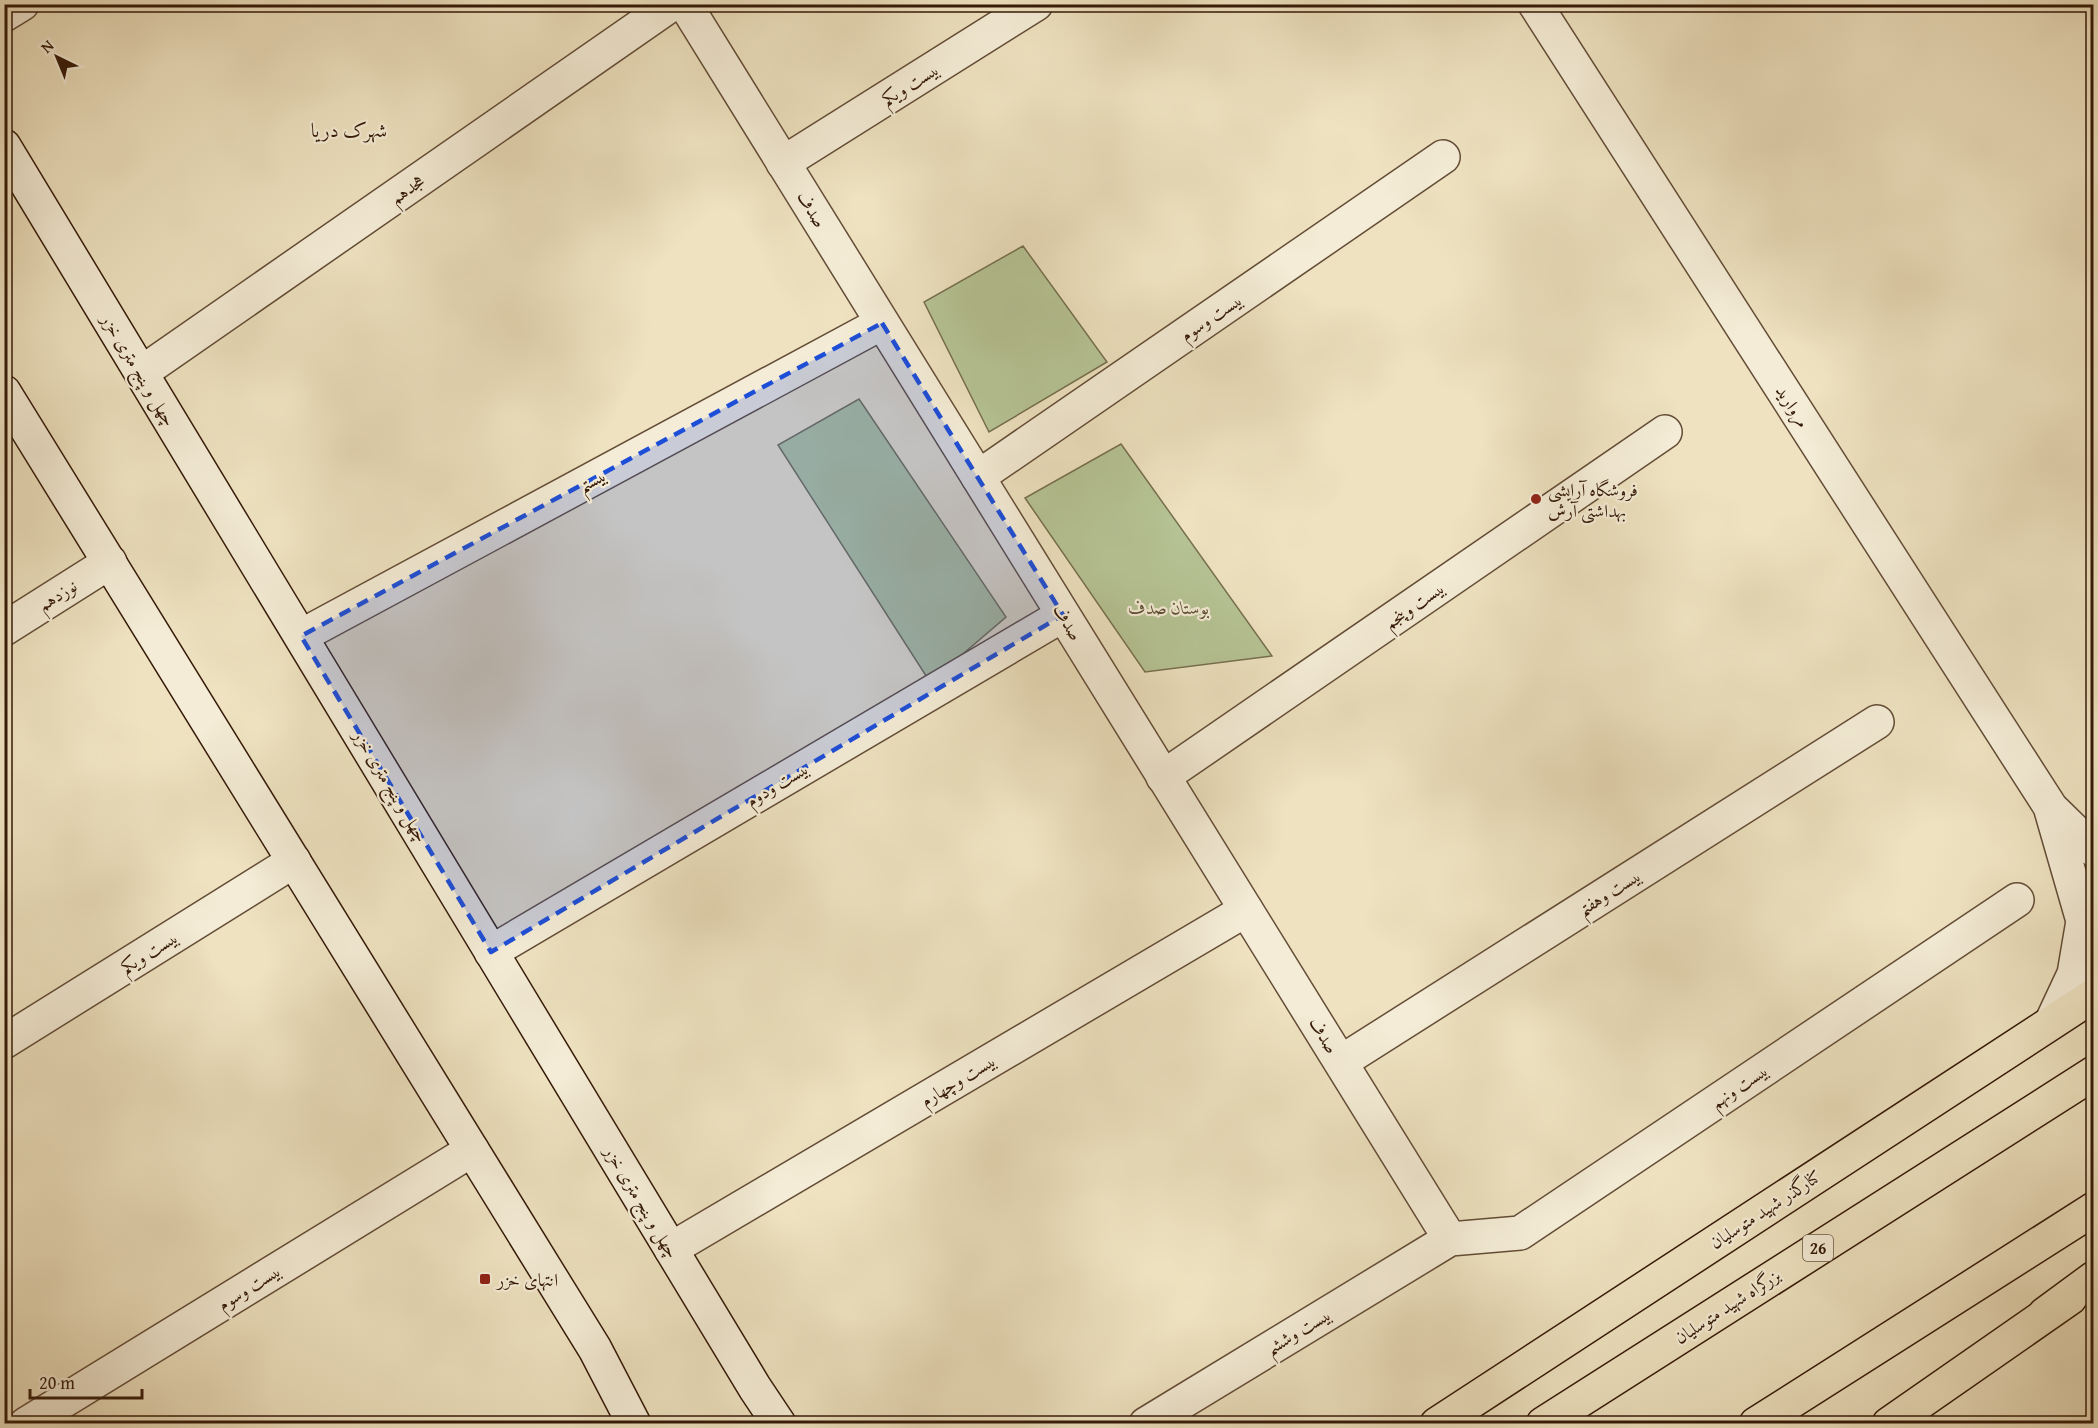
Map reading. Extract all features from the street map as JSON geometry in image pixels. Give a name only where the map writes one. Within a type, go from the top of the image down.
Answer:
[{"type":"main road","name":"کنارگذر شهید متوسلیان","points":[[1437,1424],[2094,995]]},
{"type":"main road","name":"بزرگراه شهید متوسلیان","points":[[1543,1424],[2094,1073]]},
{"type":"main road","points":[[1756,1424],[2094,1209]]},
{"type":"main road","points":[[1888,1424],[2094,1278]]},
{"type":"main road","points":[[2045,1314],[2094,1283]]},
{"type":"street","points":[[4,15],[22,4]]},
{"type":"street","name":"هجدهم","points":[[141,373],[672,4]]},
{"type":"street","name":"صدف","points":[[685,4],[1450,1239]]},
{"type":"street","name":"بیست ویکم","points":[[783,163],[1036,4]]},
{"type":"street","name":"مروارید","points":[[1535,4],[2051,808]]},
{"type":"street","name":"چهل و پنج متری خزر","points":[[4,146],[671,1250],[779,1424]]},
{"type":"street","name":"بیست وسوم","points":[[978,477],[1443,157]]},
{"type":"street","name":"بیستم","points":[[301,636],[882,323]]},
{"type":"street","points":[[4,392],[595,1349],[634,1424]]},
{"type":"street","name":"بیست وپنجم","points":[[1163,777],[1665,432]]},
{"type":"street","name":"نوزدهم","points":[[4,629],[110,562]]},
{"type":"street","name":"بیست ودوم","points":[[491,952],[1063,615]]},
{"type":"street","name":"بیست وهفتم","points":[[1341,1062],[1877,722]]},
{"type":"street","points":[[2051,808],[2094,850]]},
{"type":"street","points":[[2051,808],[2083,921],[2074,974],[2052,1021]]},
{"type":"street","name":"بیست ویکم","points":[[4,1042],[294,861]]},
{"type":"street","name":"بیست ونهم","points":[[1450,1239],[1520,1233],[2017,900]]},
{"type":"street","name":"بیست وچهارم","points":[[671,1250],[1246,910]]},
{"type":"street","name":"بیست وسوم","points":[[26,1424],[472,1150]]},
{"type":"street","name":"بیست وششم","points":[[1146,1424],[1450,1239]]},
{"type":"street","points":[[595,1349],[652,1424]]},
{"type":"street","points":[[755,1388],[760,1424]]},
{"type":"highlighted area","points":[[882,323],[1063,615],[491,952],[301,636]]},
{"type":"green space","points":[[1023,246],[1107,362],[989,432],[924,302]]},
{"type":"green space","points":[[859,399],[1006,617],[930,682],[778,445]]},
{"type":"green space","name":"بوستان صدف","points":[[1121,444],[1272,656],[1145,672],[1025,498]]},
{"type":"place","name":"فروشگاه آرایشی بهداشتی آرش","points":[[1536,499]]},
{"type":"place","name":"انتهای خزر","points":[[485,1279]]},
{"type":"district","name":"شهرک دریا","points":[[349,129]]}]
